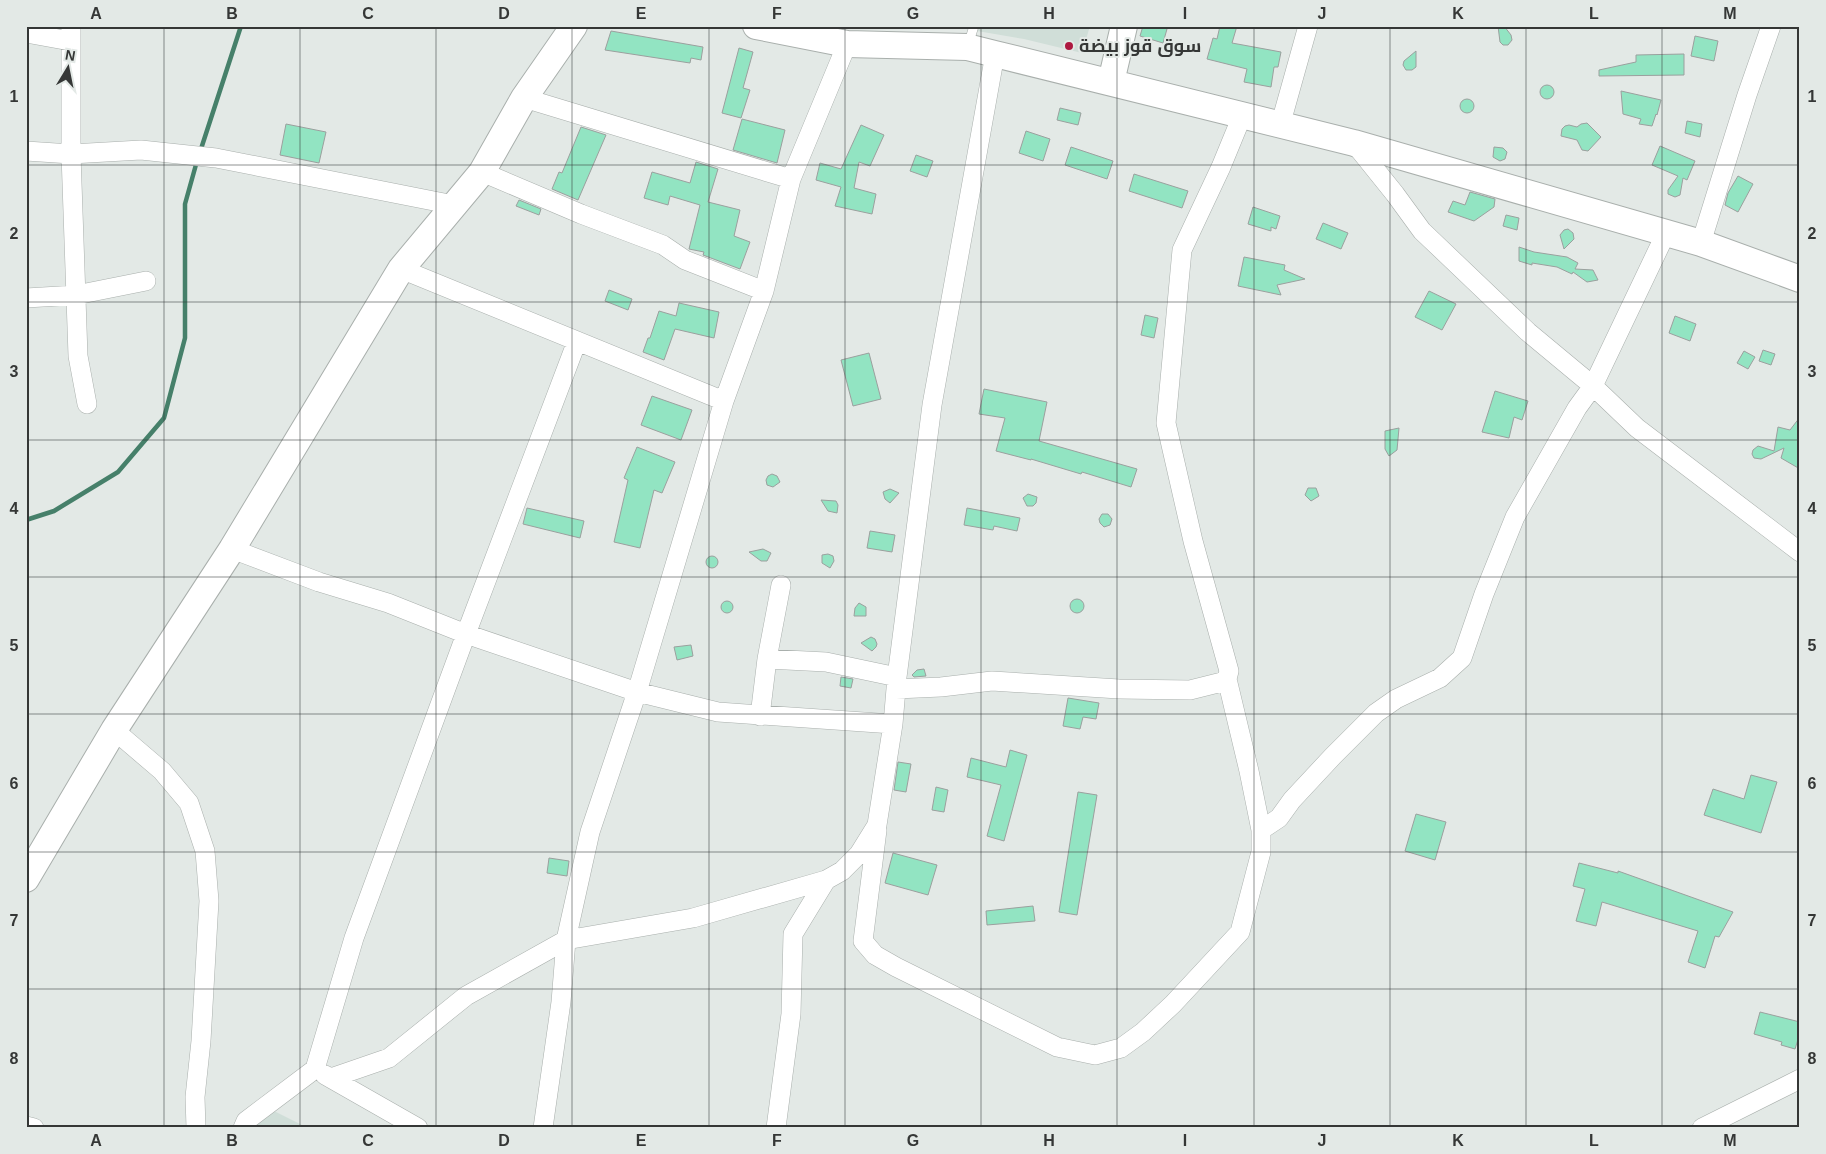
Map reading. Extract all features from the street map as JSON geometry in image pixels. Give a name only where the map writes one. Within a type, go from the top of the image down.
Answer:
[{"type":"main road","points":[[26,879],[114,730],[232,549],[401,270],[482,172],[524,98],[574,26]]},
{"type":"main road","points":[[756,26],[847,44],[971,37],[995,54],[1354,143],[1701,243],[1800,279]]},
{"type":"main road","points":[[1111,82],[1124,26]]},
{"type":"street","points":[[1280,126],[1308,26]]},
{"type":"street","points":[[1701,243],[1747,95],[1771,26]]},
{"type":"street","points":[[26,34],[70,33],[71,154],[78,356],[87,404]]},
{"type":"street","points":[[543,1128],[561,1002],[566,940],[590,832],[638,692],[724,401],[764,291],[791,179],[847,44]]},
{"type":"street","points":[[995,54],[932,405],[893,724],[877,825],[863,941],[876,955],[896,967],[1057,1047],[1095,1055],[1121,1048],[1143,1032],[1173,1004],[1240,932],[1261,852],[1261,830],[1227,679],[1229,671],[1192,541],[1166,423],[1182,250],[1221,167],[1242,116]]},
{"type":"street","points":[[524,98],[791,179]]},
{"type":"street","points":[[1354,143],[1396,194],[1422,231],[1528,332],[1592,386],[1637,428],[1798,546]]},
{"type":"street","points":[[26,151],[71,154],[141,150],[216,158],[454,205]]},
{"type":"street","points":[[482,172],[581,214],[663,245],[685,260],[764,291]]},
{"type":"street","points":[[1261,830],[1279,818],[1292,800],[1327,762],[1376,713],[1396,699],[1440,678],[1462,658],[1484,594],[1515,518],[1577,408],[1592,386],[1666,233]]},
{"type":"street","points":[[401,270],[724,401]]},
{"type":"street","points":[[26,298],[76,294],[146,282]]},
{"type":"street","points":[[323,1074],[354,938],[577,341]]},
{"type":"street","points":[[232,549],[319,582],[388,603],[466,634],[638,692],[718,712],[893,724]]},
{"type":"street","points":[[760,716],[767,659],[781,585]]},
{"type":"street","points":[[767,659],[826,662],[897,683],[941,687],[992,681],[1119,689],[1190,690],[1227,679]]},
{"type":"street","points":[[114,730],[162,771],[189,803],[205,851],[209,901],[201,1041],[195,1097],[196,1128]]},
{"type":"street","points":[[243,1128],[246,1122],[323,1074],[389,1058],[466,996],[566,940],[693,918],[826,880],[842,871],[859,854],[877,825]]},
{"type":"street","points":[[776,1128],[791,1014],[793,934],[826,880]]},
{"type":"street","points":[[323,1074],[418,1128]]},
{"type":"street","points":[[1702,1128],[1800,1079]]},
{"type":"street","points":[[1736,1128],[1757,1101]]},
{"type":"street","points":[[26,1126],[34,1128]]},
{"type":"shaded area","name":"سوق قوز بيضة","points":[[948,26],[1090,26],[1082,53],[1024,39]]},
{"type":"shaded area","points":[[262,1105],[308,1128],[251,1128]]},
{"type":"building","points":[[1143,26],[1158,26],[1167,29],[1163,43],[1140,36]]},
{"type":"building","points":[[1220,26],[1237,26],[1232,43],[1281,52],[1278,67],[1274,67],[1271,87],[1244,82],[1247,69],[1207,59],[1213,38],[1217,39]]},
{"type":"building","points":[[1498,26],[1504,26],[1511,35],[1512,40],[1508,45],[1503,45],[1500,42]]},
{"type":"building","points":[[611,31],[703,47],[701,60],[691,58],[690,63],[605,50]]},
{"type":"building","points":[[1695,36],[1718,41],[1714,61],[1691,56]]},
{"type":"building","points":[[739,48],[753,52],[743,88],[750,90],[741,118],[722,113]]},
{"type":"building","points":[[1416,51],[1416,67],[1412,70],[1406,70],[1403,65],[1404,61]]},
{"type":"building","points":[[1684,54],[1684,75],[1599,76],[1599,70],[1636,62],[1636,55]]},
{"type":"building","points":[[1547,85],[1552,87],[1554,92],[1552,97],[1547,99],[1542,97],[1540,92],[1542,87]]},
{"type":"building","points":[[1621,91],[1661,100],[1652,126],[1639,124],[1641,119],[1623,114]]},
{"type":"building","points":[[1467,99],[1472,101],[1474,106],[1472,111],[1467,113],[1462,111],[1460,106],[1462,101]]},
{"type":"building","points":[[1060,108],[1081,113],[1078,125],[1057,120]]},
{"type":"building","points":[[742,119],[785,130],[777,163],[733,150]]},
{"type":"building","points":[[1687,121],[1702,124],[1700,137],[1685,133]]},
{"type":"building","points":[[1587,123],[1601,137],[1588,151],[1582,150],[1577,140],[1561,136],[1562,129],[1565,126],[1577,127]]},
{"type":"building","points":[[286,124],[326,132],[319,163],[280,155]]},
{"type":"building","points":[[861,125],[884,135],[870,166],[859,162],[854,188],[876,194],[872,214],[835,206],[841,187],[816,180],[820,163],[841,169]]},
{"type":"building","points":[[581,127],[606,135],[578,200],[552,189],[559,172],[562,173]]},
{"type":"building","points":[[1026,131],[1050,139],[1043,161],[1019,153]]},
{"type":"building","points":[[1660,146],[1695,161],[1687,180],[1683,178],[1680,195],[1675,197],[1668,194],[1668,190],[1678,176],[1652,165]]},
{"type":"building","points":[[1071,147],[1113,161],[1107,179],[1065,165]]},
{"type":"building","points":[[1494,147],[1503,148],[1507,152],[1505,159],[1500,161],[1493,157]]},
{"type":"building","points":[[916,155],[933,161],[927,177],[910,171]]},
{"type":"building","points":[[696,162],[718,169],[708,202],[740,210],[734,236],[750,242],[740,269],[703,255],[704,252],[689,249],[700,205],[670,196],[668,205],[644,198],[652,172],[690,183]]},
{"type":"building","points":[[1134,174],[1188,191],[1182,208],[1129,191]]},
{"type":"building","points":[[1738,176],[1753,184],[1738,212],[1725,205],[1728,193]]},
{"type":"building","points":[[1470,192],[1495,199],[1494,207],[1474,221],[1448,212],[1453,201],[1465,205]]},
{"type":"building","points":[[519,200],[541,209],[539,215],[516,206]]},
{"type":"building","points":[[1253,207],[1280,216],[1276,229],[1271,227],[1271,231],[1248,224]]},
{"type":"building","points":[[1506,215],[1519,218],[1517,230],[1503,226]]},
{"type":"building","points":[[1323,223],[1348,233],[1341,249],[1316,239]]},
{"type":"building","points":[[1568,229],[1573,233],[1574,239],[1564,249],[1560,235],[1564,230]]},
{"type":"building","points":[[1519,247],[1534,252],[1567,257],[1578,263],[1575,269],[1593,270],[1598,280],[1587,282],[1573,272],[1572,274],[1557,267],[1532,263],[1532,265],[1519,261]]},
{"type":"building","points":[[1244,257],[1285,265],[1284,270],[1305,279],[1277,285],[1281,295],[1238,286]]},
{"type":"building","points":[[609,290],[632,299],[628,310],[605,301]]},
{"type":"building","points":[[1429,291],[1456,304],[1442,330],[1415,317]]},
{"type":"building","points":[[679,303],[719,312],[714,338],[675,329],[664,360],[643,352],[659,311],[676,316]]},
{"type":"building","points":[[1145,315],[1158,318],[1154,338],[1141,335]]},
{"type":"building","points":[[1675,316],[1696,324],[1690,341],[1669,333]]},
{"type":"building","points":[[1763,350],[1775,354],[1771,365],[1759,361]]},
{"type":"building","points":[[1744,351],[1755,357],[1748,369],[1737,363]]},
{"type":"building","points":[[869,353],[881,399],[853,406],[841,360]]},
{"type":"building","points":[[984,389],[1047,402],[1039,441],[1137,469],[1131,487],[1082,472],[1081,474],[996,451],[1005,418],[979,414]]},
{"type":"building","points":[[1495,391],[1528,401],[1522,420],[1514,417],[1509,438],[1482,432]]},
{"type":"building","points":[[652,396],[692,410],[681,440],[641,425]]},
{"type":"building","points":[[1800,417],[1800,469],[1781,458],[1784,448],[1761,459],[1754,458],[1753,450],[1758,446],[1774,451],[1778,427],[1790,430]]},
{"type":"building","points":[[1399,428],[1397,450],[1389,456],[1385,449],[1385,431]]},
{"type":"building","points":[[637,447],[675,462],[662,493],[654,490],[640,548],[614,542],[628,480],[624,478]]},
{"type":"building","points":[[772,474],[777,476],[780,482],[773,487],[767,485],[766,480]]},
{"type":"building","points":[[1308,488],[1316,488],[1319,496],[1311,501],[1305,495]]},
{"type":"building","points":[[890,489],[899,493],[890,503],[885,499],[883,492]]},
{"type":"building","points":[[1028,494],[1037,497],[1036,503],[1033,506],[1027,506],[1023,498]]},
{"type":"building","points":[[821,500],[836,501],[838,505],[837,513],[828,511]]},
{"type":"building","points":[[527,508],[584,521],[580,538],[523,524]]},
{"type":"building","points":[[967,508],[1020,518],[1017,531],[994,526],[993,530],[964,525]]},
{"type":"building","points":[[1102,514],[1108,514],[1112,519],[1110,525],[1104,527],[1100,523],[1099,519]]},
{"type":"building","points":[[870,531],[895,535],[892,552],[867,548]]},
{"type":"building","points":[[763,549],[771,553],[767,561],[761,561],[749,552]]},
{"type":"building","points":[[828,554],[833,556],[834,561],[830,568],[822,563],[822,555]]},
{"type":"building","points":[[710,556],[714,556],[718,562],[714,568],[710,568],[706,564],[706,560]]},
{"type":"building","points":[[1077,599],[1082,601],[1084,606],[1082,611],[1077,613],[1072,611],[1070,606],[1072,601]]},
{"type":"building","points":[[725,601],[729,601],[733,607],[729,613],[725,613],[721,609],[721,605]]},
{"type":"building","points":[[859,603],[866,607],[866,616],[854,616],[855,608]]},
{"type":"building","points":[[871,637],[875,639],[877,644],[872,651],[861,643]]},
{"type":"building","points":[[691,645],[693,656],[677,660],[674,647]]},
{"type":"building","points":[[924,669],[926,676],[914,677],[912,675],[917,670]]},
{"type":"building","points":[[841,677],[853,679],[851,688],[840,686]]},
{"type":"building","points":[[1068,698],[1099,703],[1096,719],[1083,717],[1080,729],[1063,726]]},
{"type":"building","points":[[1010,750],[1027,755],[1004,841],[987,836],[1001,785],[967,777],[971,758],[1006,767]]},
{"type":"building","points":[[898,762],[911,764],[906,792],[894,790]]},
{"type":"building","points":[[1751,775],[1777,782],[1761,833],[1704,815],[1713,789],[1744,799]]},
{"type":"building","points":[[936,787],[948,790],[944,812],[932,810]]},
{"type":"building","points":[[1078,792],[1097,795],[1077,915],[1059,912]]},
{"type":"building","points":[[1416,814],[1446,822],[1435,860],[1405,851]]},
{"type":"building","points":[[893,853],[937,865],[928,895],[885,883]]},
{"type":"building","points":[[549,858],[569,861],[567,876],[547,873]]},
{"type":"building","points":[[1579,863],[1618,873],[1618,871],[1733,912],[1719,937],[1715,936],[1705,968],[1688,962],[1698,931],[1602,902],[1596,926],[1576,921],[1585,889],[1573,886]]},
{"type":"building","points":[[1033,906],[1035,921],[987,925],[986,911]]},
{"type":"building","points":[[1760,1012],[1800,1022],[1800,1033],[1795,1049],[1781,1045],[1782,1042],[1754,1034]]},
{"type":"waterway","points":[[200,152],[241,26]]},
{"type":"waterway","points":[[26,520],[54,511],[118,472],[164,418],[185,338],[185,204],[197,161]]},
{"type":"place","name":"سوق قوز بيضة","points":[[1069,46]]}]
